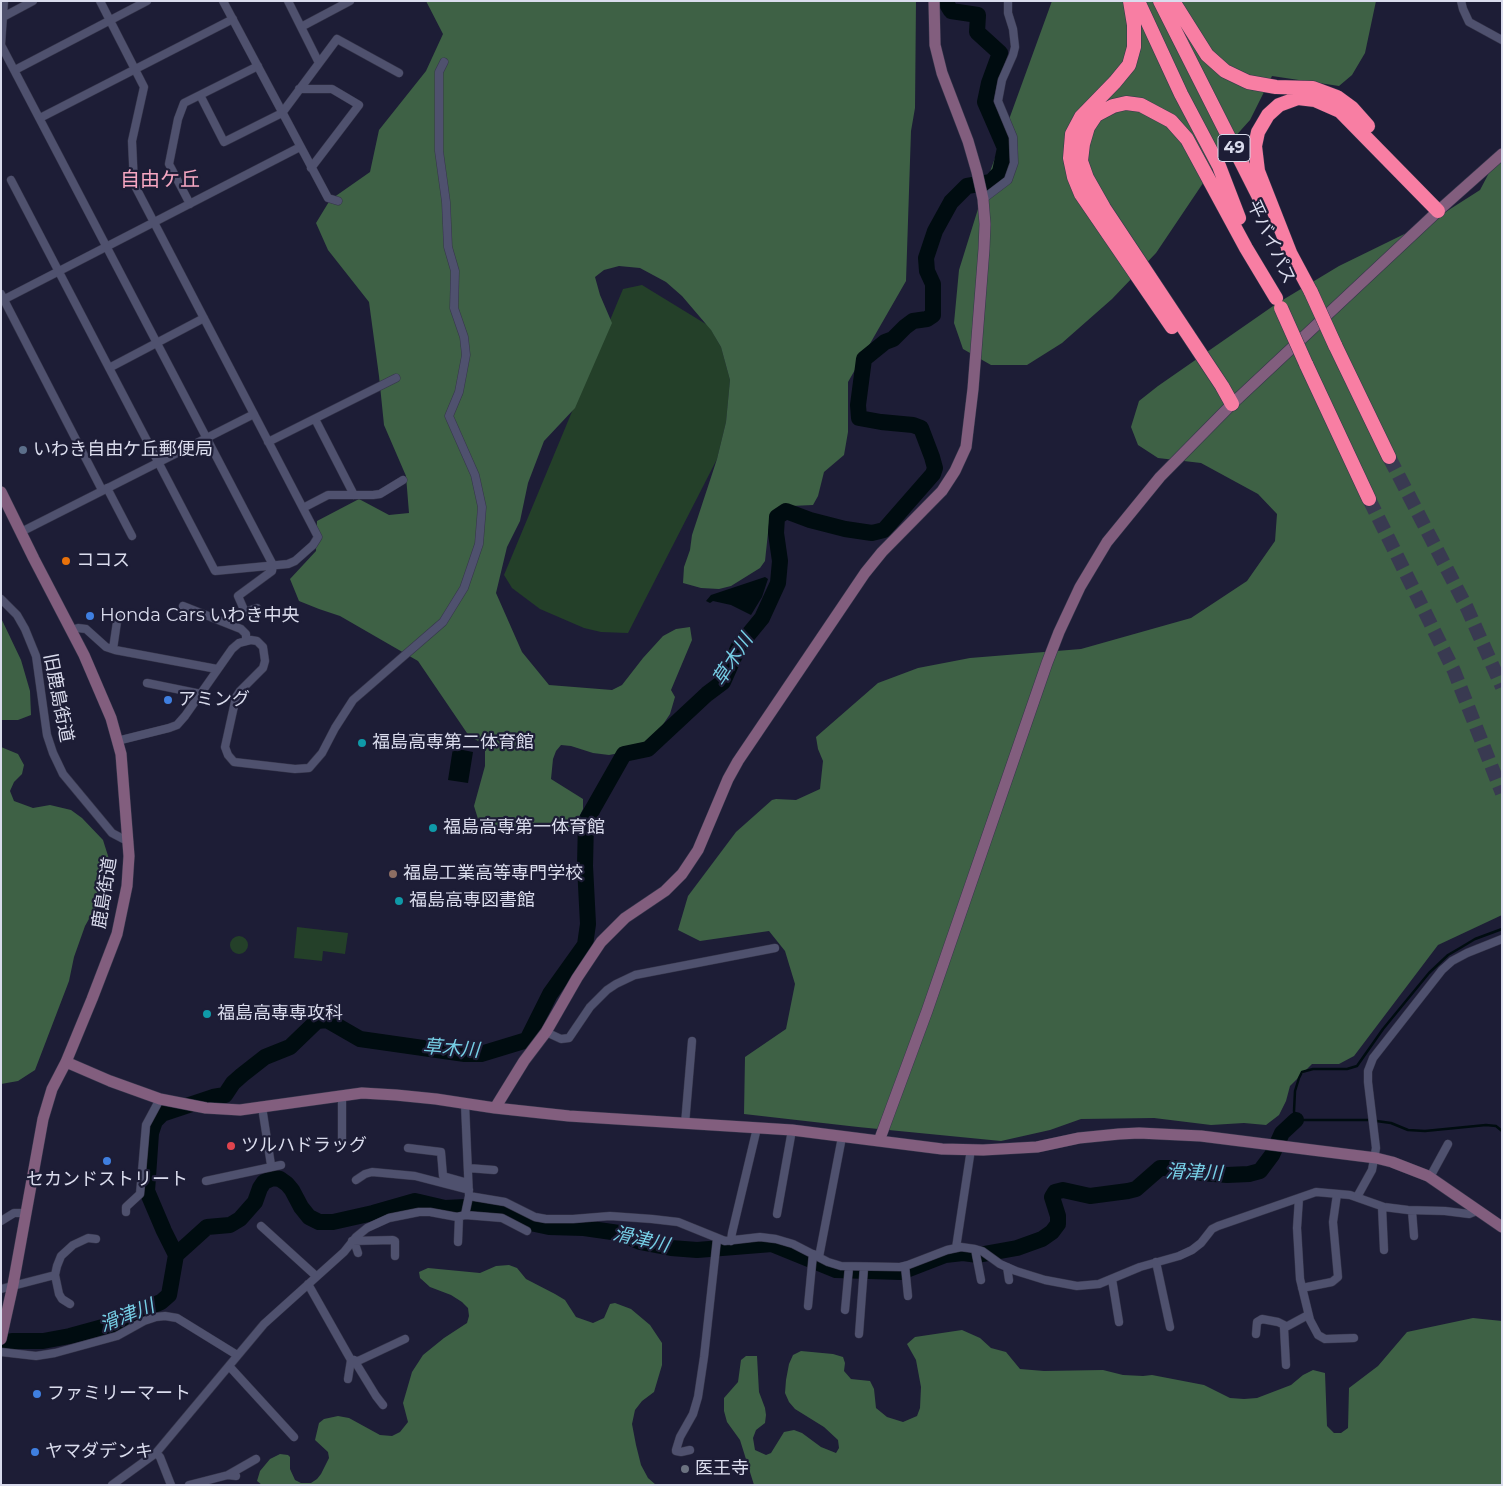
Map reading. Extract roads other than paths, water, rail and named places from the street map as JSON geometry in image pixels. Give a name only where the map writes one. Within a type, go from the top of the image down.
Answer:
[{"type":"highway","points":[[1130,1],[1134,25],[1134,47],[1128,65],[1115,82],[1081,117],[1072,134],[1070,158],[1074,177],[1081,194],[1215,389],[1232,404]]},
{"type":"highway","name":"平バイパス","points":[[1138,1],[1181,94],[1219,166],[1236,211],[1369,499]]},
{"type":"highway","name":"平バイパス","points":[[1160,1],[1246,172],[1311,292],[1389,457]]},
{"type":"highway","points":[[1173,1],[1207,54],[1225,71],[1248,82],[1276,88],[1313,88],[1337,97],[1352,108],[1418,180],[1438,211]]},
{"type":"highway","points":[[1291,255],[1258,171],[1255,146],[1258,132],[1268,115],[1279,105],[1298,98],[1315,100],[1340,111],[1438,211]]},
{"type":"highway","points":[[1232,404],[1104,208],[1087,178],[1081,161],[1083,144],[1088,127],[1096,115],[1113,106],[1126,103],[1142,104],[1171,121],[1187,139],[1246,248],[1279,303]]},
{"type":"street","points":[[4,1],[2,45],[272,565],[272,571],[246,588],[238,596],[245,612],[257,608]]},
{"type":"street","points":[[3,17],[33,1]]},
{"type":"street","points":[[11,180],[215,571],[288,564],[295,561],[313,546],[318,537],[134,184],[132,142],[144,87],[100,1]]},
{"type":"street","points":[[15,70],[147,1]]},
{"type":"street","points":[[224,1],[328,198],[338,201]]},
{"type":"street","points":[[288,1],[318,63]]},
{"type":"street","points":[[301,27],[350,1]]},
{"type":"street","points":[[496,1108],[524,1061],[546,1032],[577,978],[602,942],[624,918],[664,891],[682,874],[698,850],[728,779],[738,761],[847,600],[882,552],[942,491],[955,471],[966,448],[970,427],[985,224],[977,172],[968,141],[942,73],[935,45],[934,1]]},
{"type":"street","points":[[982,195],[1008,180],[1014,163],[1013,137],[998,101],[1002,80],[1015,47],[1013,28],[1008,13],[1008,1]]},
{"type":"street","points":[[1462,1],[1462,9],[1469,22],[1502,40]]},
{"type":"street","points":[[40,118],[233,19]]},
{"type":"street","points":[[200,95],[224,142],[282,113],[337,39],[400,73]]},
{"type":"street","points":[[118,741],[177,725],[232,649],[246,640],[256,641],[262,647],[265,661],[263,668],[236,697],[225,747],[228,755],[234,762],[295,769],[310,768],[322,753],[353,700],[443,622],[464,588],[479,544],[482,526],[482,507],[476,475],[449,416],[460,386],[466,355],[464,337],[454,308],[455,278],[448,247],[446,202],[439,152],[439,72],[444,62]]},
{"type":"street","points":[[190,204],[169,164],[178,119],[184,103],[258,66]]},
{"type":"street","points":[[299,89],[332,89],[360,105],[311,168]]},
{"type":"street","points":[[132,536],[2,298],[59,272],[300,147]]},
{"type":"street","points":[[879,1141],[927,1011],[1059,632],[1073,602],[1107,542],[1134,506],[1160,477],[1232,404],[1438,211],[1502,154]]},
{"type":"street","points":[[109,368],[204,318]]},
{"type":"street","points":[[268,442],[396,378]]},
{"type":"street","points":[[21,532],[254,414]]},
{"type":"street","points":[[315,419],[354,495]]},
{"type":"street","points":[[302,508],[328,495],[380,494],[403,480]]},
{"type":"street","name":"鹿島街道","points":[[1,492],[101,692],[121,754],[129,842],[127,886],[117,934],[66,1062],[52,1089],[43,1118],[13,1285],[1,1338]]},
{"type":"street","name":"旧鹿島街道","points":[[1,599],[17,615],[36,656],[47,735],[63,774],[112,833],[129,842]]},
{"type":"street","points":[[183,606],[241,629],[246,634],[246,640]]},
{"type":"street","points":[[112,649],[118,615]]},
{"type":"street","points":[[71,630],[78,628],[86,629],[101,644],[112,649],[217,670]]},
{"type":"street","points":[[147,684],[201,694]]},
{"type":"street","points":[[1357,1197],[1369,1177],[1376,1141],[1368,1077],[1368,1071],[1373,1058],[1442,970],[1452,961],[1467,953],[1502,939]]},
{"type":"street","points":[[546,1032],[561,1039],[569,1038],[590,1007],[607,990],[635,976],[775,948]]},
{"type":"street","points":[[685,1124],[692,1041]]},
{"type":"street","points":[[66,1062],[110,1081],[160,1099],[206,1108],[240,1110],[362,1093],[436,1099],[569,1116],[792,1130],[971,1150],[1037,1147],[1079,1138],[1139,1133],[1201,1136],[1374,1158],[1412,1169],[1430,1177],[1502,1227]]},
{"type":"street","points":[[342,1095],[342,1143]]},
{"type":"street","points":[[126,1212],[126,1207],[140,1194],[146,1125],[160,1099]]},
{"type":"street","points":[[458,1242],[469,1192],[465,1104]]},
{"type":"street","points":[[262,1107],[272,1165]]},
{"type":"street","points":[[731,1241],[757,1128]]},
{"type":"street","points":[[777,1214],[792,1130]]},
{"type":"street","points":[[808,1306],[816,1256],[842,1137]]},
{"type":"street","points":[[1430,1177],[1448,1144]]},
{"type":"street","points":[[408,1148],[441,1152],[444,1176],[469,1192]]},
{"type":"street","points":[[956,1248],[971,1150]]},
{"type":"street","points":[[206,1180],[272,1165],[281,1165]]},
{"type":"street","points":[[468,1168],[494,1170]]},
{"type":"street","points":[[356,1180],[372,1172],[415,1176],[505,1202],[536,1217],[573,1219],[610,1216],[669,1221],[717,1239],[731,1241],[766,1237],[793,1244],[834,1264],[849,1266],[905,1266],[937,1253],[956,1248],[975,1249],[982,1251],[1007,1268],[1036,1278],[1069,1285],[1092,1285],[1140,1267],[1179,1256],[1192,1250],[1201,1243],[1212,1229],[1218,1226],[1316,1192],[1357,1197],[1382,1207],[1412,1211],[1445,1211],[1469,1214],[1479,1210]]},
{"type":"street","points":[[1302,1288],[1332,1282],[1338,1277],[1333,1222],[1337,1194]]},
{"type":"street","points":[[1299,1198],[1298,1254],[1302,1288],[1308,1315],[1318,1335],[1321,1337],[1354,1338]]},
{"type":"street","points":[[1382,1207],[1384,1250]]},
{"type":"street","points":[[1412,1211],[1414,1236]]},
{"type":"street","points":[[112,1485],[156,1453],[264,1324],[344,1252],[352,1241],[367,1228],[389,1218],[419,1212],[430,1212],[502,1218],[527,1231]]},
{"type":"street","points":[[1,1221],[14,1213],[25,1213]]},
{"type":"street","points":[[261,1226],[316,1276]]},
{"type":"street","points":[[70,1304],[62,1299],[59,1294],[56,1275],[61,1256],[73,1245],[88,1238],[96,1238]]},
{"type":"street","points":[[690,1450],[676,1452],[680,1437],[694,1414],[702,1377],[717,1239]]},
{"type":"street","points":[[352,1241],[393,1240],[395,1241],[395,1256]]},
{"type":"street","points":[[352,1241],[358,1253]]},
{"type":"street","points":[[975,1249],[981,1280]]},
{"type":"street","points":[[1156,1262],[1170,1327]]},
{"type":"street","points":[[845,1310],[849,1266]]},
{"type":"street","points":[[905,1266],[908,1296]]},
{"type":"street","points":[[859,1334],[864,1267]]},
{"type":"street","points":[[1007,1268],[1009,1280]]},
{"type":"street","points":[[1,1289],[56,1275]]},
{"type":"street","points":[[1112,1279],[1119,1322]]},
{"type":"street","points":[[308,1284],[353,1360],[383,1405]]},
{"type":"street","points":[[1286,1365],[1284,1330],[1286,1326],[1308,1315]]},
{"type":"street","points":[[1,1352],[36,1356],[55,1353],[118,1336],[144,1321],[165,1316],[177,1318],[237,1355]]},
{"type":"street","points":[[1256,1334],[1257,1322],[1262,1319],[1278,1322],[1286,1326]]},
{"type":"street","points":[[353,1360],[358,1362],[405,1339]]},
{"type":"street","points":[[348,1379],[353,1360]]},
{"type":"street","points":[[229,1366],[294,1437]]},
{"type":"street","points":[[156,1453],[160,1457],[171,1485]]},
{"type":"street","points":[[188,1485],[232,1475],[256,1459]]},
{"type":"waterway","name":"草木川","points":[[176,1255],[147,1191],[151,1133],[155,1121],[162,1114],[213,1097],[225,1095],[233,1083],[242,1075],[265,1057],[290,1047],[317,1021],[327,1020],[360,1039],[465,1054],[481,1054],[527,1040],[550,994],[585,945],[588,924],[585,866],[586,821],[624,754],[648,749],[707,694],[723,682],[739,646],[762,618],[778,583],[780,561],[776,533],[777,517],[786,511],[810,520],[845,529],[872,533],[884,530],[933,474],[935,468],[921,428],[913,425],[859,418],[858,405],[864,359],[885,342],[893,339],[913,321],[927,319],[933,315],[933,284],[927,271],[926,258],[935,231],[951,202],[967,186],[991,182],[1000,172],[1005,148],[985,102],[989,83],[1000,53],[977,32],[978,15],[951,11],[945,1]]},
{"type":"waterway","points":[[1502,929],[1475,939],[1448,955],[1429,973],[1383,1029],[1357,1066],[1347,1069],[1313,1069],[1302,1072],[1295,1091],[1294,1111],[1296,1120],[1369,1120],[1391,1123],[1408,1130],[1425,1131],[1486,1125],[1496,1126],[1502,1131]]},
{"type":"waterway","name":"滑津川","points":[[1,1343],[43,1341],[70,1336],[121,1322],[131,1314],[161,1302],[169,1295],[176,1255],[207,1227],[230,1225],[240,1219],[255,1202],[264,1182],[273,1178],[280,1179],[287,1184],[309,1217],[319,1222],[333,1222],[415,1201],[445,1208],[486,1206],[535,1224],[619,1233],[640,1242],[671,1248],[697,1250],[772,1244],[836,1270],[901,1272],[945,1255],[963,1253],[978,1255],[1017,1248],[1042,1239],[1052,1232],[1058,1224],[1058,1216],[1052,1197],[1055,1192],[1063,1190],[1090,1196],[1128,1191],[1136,1189],[1160,1168],[1175,1168],[1227,1175],[1249,1174],[1260,1171],[1272,1155],[1282,1133],[1296,1120]]},
{"type":"tunnel","points":[[1389,457],[1467,608],[1502,687]]},
{"type":"tunnel","points":[[1369,499],[1454,671],[1502,793]]},
{"type":"place","name":"いわき自由ケ丘郵便局","points":[[23,450]]},
{"type":"place","name":"ココス","points":[[66,561]]},
{"type":"place","name":"Honda Cars いわき中央","points":[[90,616]]},
{"type":"place","name":"アミング","points":[[168,700]]},
{"type":"place","name":"福島高専第二体育館","points":[[362,743]]},
{"type":"place","name":"福島高専第一体育館","points":[[433,828]]},
{"type":"place","name":"福島工業高等専門学校","points":[[393,874]]},
{"type":"place","name":"福島高専図書館","points":[[399,901]]},
{"type":"place","name":"福島高専専攻科","points":[[207,1014]]},
{"type":"place","name":"ツルハドラッグ","points":[[231,1146]]},
{"type":"place","name":"セカンドストリート","points":[[107,1161]]},
{"type":"place","name":"ファミリーマート","points":[[37,1394]]},
{"type":"place","name":"ヤマダデンキ","points":[[35,1452]]},
{"type":"place","name":"医王寺","points":[[685,1469]]},
{"type":"district","name":"自由ケ丘","points":[[160,180]]}]
